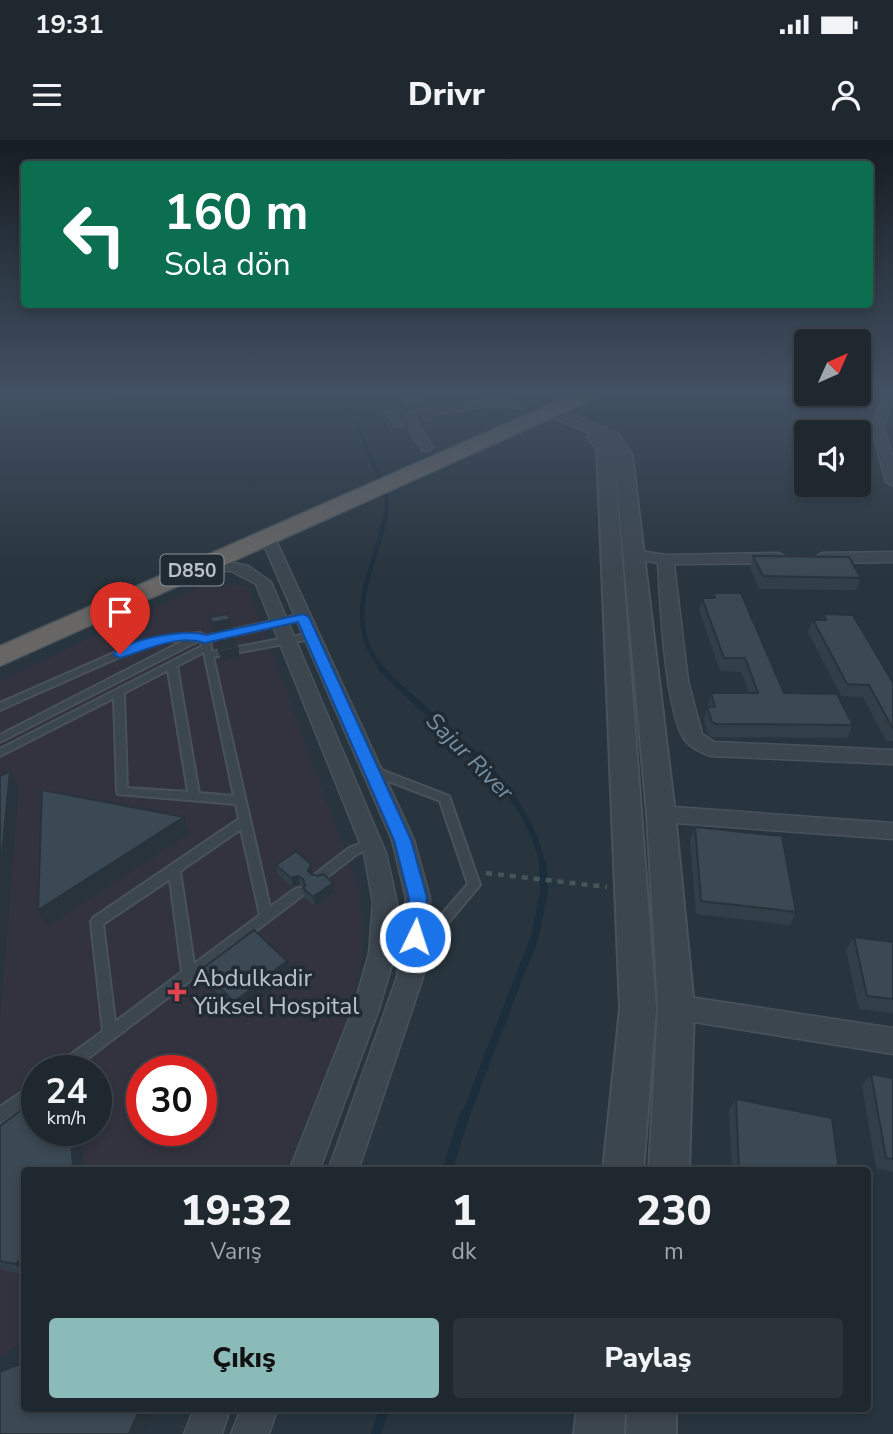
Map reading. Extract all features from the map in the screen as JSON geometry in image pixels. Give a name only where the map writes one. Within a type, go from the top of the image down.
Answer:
[{"type":"highway","name":"D850","points":[[0,657],[267,536],[352,490],[427,454]]},
{"type":"highway","name":"D850","points":[[0,632],[352,490]]},
{"type":"street","points":[[605,454],[638,1009],[623,1167]]},
{"type":"street","points":[[624,454],[661,814],[676,1007],[669,1167]]},
{"type":"street","points":[[885,454],[893,482]]},
{"type":"street","points":[[267,536],[391,815],[406,852],[418,898],[410,977],[344,1167]]},
{"type":"street","points":[[634,555],[666,560],[893,557]]},
{"type":"street","points":[[666,560],[666,586],[684,710],[692,736],[711,749],[893,757]]},
{"type":"street","points":[[204,565],[219,564],[252,572],[263,582],[371,844],[385,903],[382,954],[366,1009],[306,1167]]},
{"type":"street","points":[[661,814],[893,831]]},
{"type":"street","points":[[371,844],[391,815]]},
{"type":"street","points":[[371,844],[406,852]]},
{"type":"street","points":[[676,1007],[893,1041]]},
{"type":"street","points":[[203,1434],[211,1412]]},
{"type":"street","points":[[250,1434],[258,1412]]},
{"type":"street","points":[[599,1434],[601,1412]]},
{"type":"street","points":[[650,1434],[652,1412]]},
{"type":"lane","points":[[0,739],[205,644],[307,627]]},
{"type":"lane","points":[[0,707],[66,676],[159,639],[205,644],[307,627]]},
{"type":"lane","points":[[0,753],[172,665],[205,644]]},
{"type":"lane","points":[[205,644],[266,918]]},
{"type":"lane","points":[[172,665],[194,797]]},
{"type":"lane","points":[[119,692],[122,791],[240,800]]},
{"type":"lane","points":[[371,770],[445,799],[474,885],[412,957]]},
{"type":"lane","points":[[110,1034],[97,922],[245,821]]},
{"type":"lane","points":[[318,878],[353,851],[371,844]]},
{"type":"lane","points":[[174,869],[189,975]]},
{"type":"lane","points":[[82,1055],[299,892]]},
{"type":"lane","points":[[0,1116],[21,1101]]},
{"type":"path","points":[[470,871],[630,889]]},
{"type":"shaded area","name":"Abdulkadir Yüksel Hospital","points":[[207,583],[247,586],[360,892],[363,955],[344,1029],[287,1167],[21,1167],[21,1342],[0,1358],[0,681]]},
{"type":"building","points":[[753,556],[849,557],[861,578],[763,576]]},
{"type":"building","points":[[713,593],[741,593],[784,693],[837,694],[853,725],[712,722],[707,707],[715,707],[711,693],[758,693],[745,658],[724,658],[702,598],[715,598]]},
{"type":"building","points":[[228,614],[230,619],[212,623],[210,617]]},
{"type":"building","points":[[824,614],[853,615],[893,683],[893,729],[869,685],[847,684],[813,620],[826,620]]},
{"type":"building","points":[[233,629],[234,636],[216,639],[215,633]]},
{"type":"building","points":[[238,648],[219,652],[219,649]]},
{"type":"building","points":[[10,771],[0,875],[0,776]]},
{"type":"building","points":[[42,790],[184,817],[38,910]]},
{"type":"building","points":[[695,827],[782,836],[796,912],[701,901]]},
{"type":"building","points":[[296,851],[311,864],[308,871],[311,874],[323,874],[333,883],[313,897],[303,888],[303,879],[298,876],[291,878],[276,865]]},
{"type":"building","points":[[254,930],[287,961],[234,1002],[202,969]]},
{"type":"building","points":[[854,937],[893,942],[893,999],[867,996]]},
{"type":"building","points":[[871,1074],[893,1078],[893,1159],[886,1158]]},
{"type":"building","points":[[736,1099],[832,1118],[838,1167],[739,1167]]},
{"type":"building","points":[[21,1110],[21,1146],[72,1146],[73,1167],[21,1167],[21,1259],[15,1264],[0,1261],[0,1126]]},
{"type":"building","points":[[21,1363],[21,1412],[139,1412],[129,1434],[0,1434],[0,1372]]},
{"type":"waterway","name":"Sajur River","points":[[369,454],[387,496],[386,515]]},
{"type":"waterway","name":"Sajur River","points":[[383,669],[370,650],[362,613],[364,593],[386,514]]},
{"type":"waterway","name":"Sajur River","points":[[381,668],[499,780],[518,806],[533,834],[543,866]]},
{"type":"waterway","name":"Sajur River","points":[[465,1116],[535,936],[544,892],[543,864]]},
{"type":"waterway","name":"Sajur River","points":[[448,1167],[465,1114]]},
{"type":"waterway","name":"Sajur River","points":[[376,1434],[383,1412]]},
{"type":"place","name":"Abdulkadir Yüksel Hospital","points":[[177,992]]},
{"type":"route","points":[[120,654],[159,639],[200,636],[205,639],[303,617],[403,840],[418,898],[415,937]]}]
